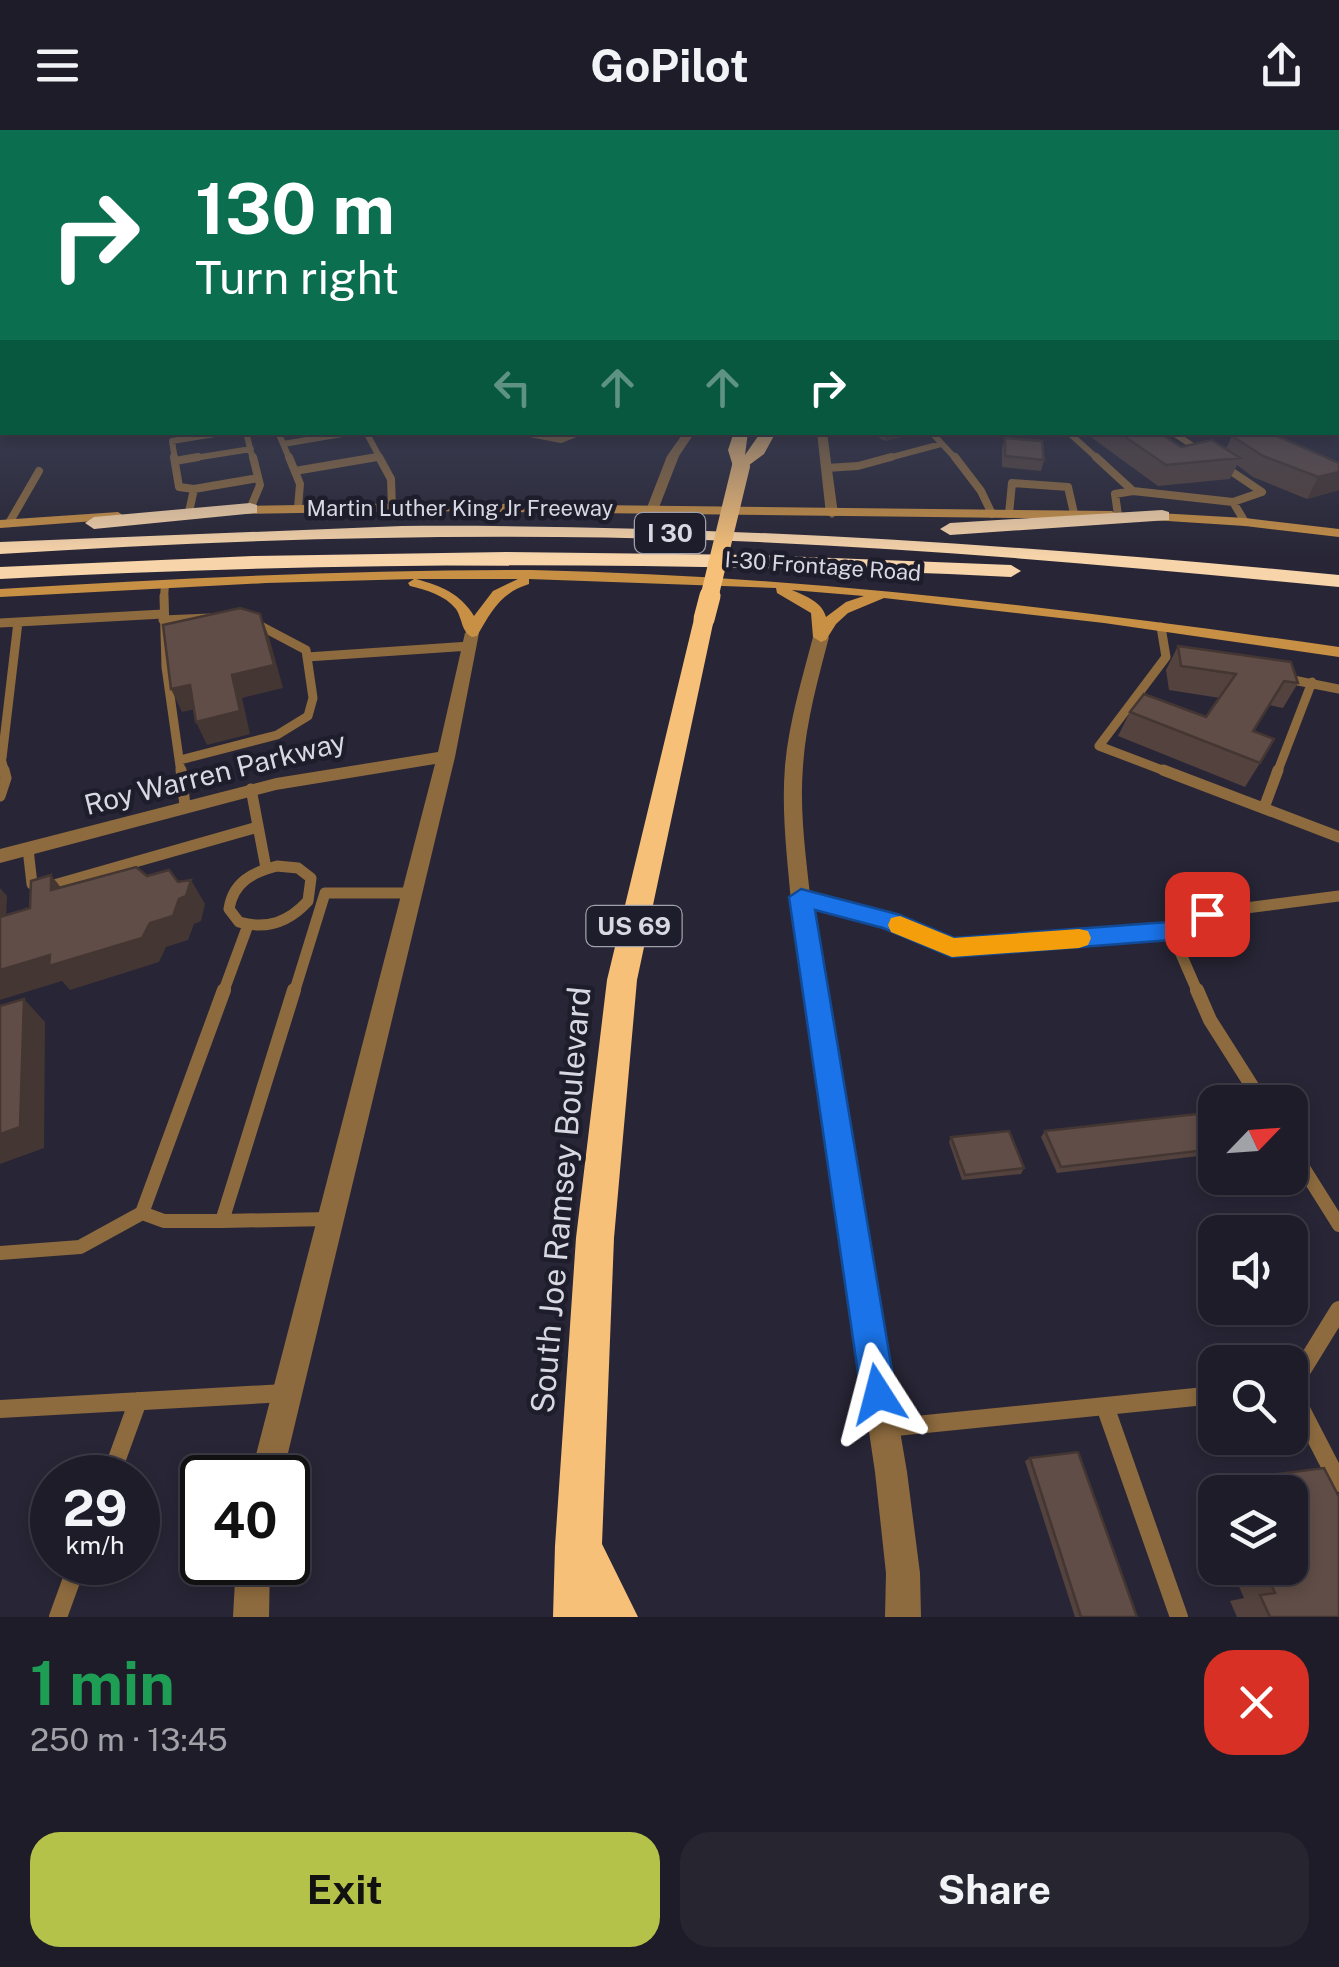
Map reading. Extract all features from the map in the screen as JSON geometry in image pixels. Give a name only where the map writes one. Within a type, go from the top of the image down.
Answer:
[{"type":"highway","name":"US 69","points":[[740,435],[736,450],[741,466],[760,450],[768,435]]},
{"type":"highway","name":"South Joe Ramsey Boulevard","points":[[578,1617],[578,1546],[595,1238],[622,980],[741,466]]},
{"type":"highway","points":[[3,527],[250,509]]},
{"type":"highway","points":[[644,532],[969,529],[1075,518],[1162,516]]},
{"type":"highway","name":"Martin Luther King Jr Freeway","points":[[0,548],[307,533],[644,532],[977,548],[1339,581]]},
{"type":"highway","name":"Martin Luther King Jr Freeway","points":[[0,574],[334,558],[643,557],[1061,574],[1339,602]]},
{"type":"highway","points":[[578,1546],[614,1617]]},
{"type":"main road","name":"I-30 Frontage Road","points":[[3,527],[250,509],[392,508],[1162,516],[1339,533]]},
{"type":"main road","name":"I-30 Frontage Road","points":[[0,593],[165,584],[552,576],[766,584],[953,599],[1339,652]]},
{"type":"main road","points":[[471,639],[488,601],[498,590],[552,576]]},
{"type":"main road","points":[[395,578],[436,588],[458,600],[468,614],[471,639]]},
{"type":"main road","points":[[766,584],[807,602],[818,612],[822,637]]},
{"type":"main road","points":[[822,637],[828,621],[844,608],[891,594]]},
{"type":"street","points":[[652,510],[673,456],[686,435]]},
{"type":"street","points":[[822,435],[832,514]]},
{"type":"street","points":[[822,637],[794,768],[801,897],[884,1428],[903,1573],[903,1617]]},
{"type":"street","points":[[272,1455],[446,757],[471,639]]},
{"type":"street","name":"Roy Warren Parkway","points":[[0,856],[336,769],[446,757]]},
{"type":"street","points":[[251,1617],[252,1585]]},
{"type":"lane","points":[[209,435],[172,441],[179,487],[194,489],[258,478]]},
{"type":"lane","points":[[247,435],[260,485],[250,509]]},
{"type":"lane","points":[[279,435],[300,484],[298,508]]},
{"type":"lane","points":[[282,444],[336,435]]},
{"type":"lane","points":[[368,435],[391,479],[392,508]]},
{"type":"lane","points":[[545,435],[568,440],[576,435]]},
{"type":"lane","points":[[934,435],[973,476],[992,514]]},
{"type":"lane","points":[[1071,435],[1133,491]]},
{"type":"lane","points":[[1118,515],[1115,494],[1133,491],[1233,502],[1262,492],[1176,435]]},
{"type":"lane","points":[[826,468],[858,466],[941,444]]},
{"type":"lane","points":[[175,461],[251,450]]},
{"type":"lane","points":[[294,472],[378,456]]},
{"type":"lane","points":[[3,527],[39,471]]},
{"type":"lane","points":[[1009,514],[1012,483],[1068,487],[1075,518]]},
{"type":"lane","points":[[189,512],[194,489]]},
{"type":"lane","points":[[1233,502],[1245,522]]},
{"type":"lane","points":[[165,584],[163,617],[185,806]]},
{"type":"lane","points":[[0,623],[218,618]]},
{"type":"lane","points":[[180,760],[275,736],[302,722],[314,703],[302,646],[278,632],[240,620]]},
{"type":"lane","points":[[0,796],[6,778],[1,756],[18,622]]},
{"type":"lane","points":[[1161,627],[1166,658],[1099,746],[1339,837]]},
{"type":"lane","points":[[307,657],[471,639]]},
{"type":"lane","points":[[1166,658],[1184,660]]},
{"type":"lane","points":[[1275,676],[1339,689]]},
{"type":"lane","points":[[1264,808],[1312,682]]},
{"type":"lane","points":[[251,789],[266,868]]},
{"type":"lane","points":[[28,849],[32,884],[47,887],[258,827]]},
{"type":"lane","points":[[222,1221],[318,893],[305,872],[288,866],[266,868],[246,878],[229,902],[233,916],[248,925],[270,925],[293,916],[318,893],[412,893]]},
{"type":"lane","points":[[801,897],[889,920],[952,948],[1171,931],[1207,914],[1339,896]]},
{"type":"lane","points":[[0,1253],[80,1248],[142,1213],[248,925]]},
{"type":"lane","points":[[1171,931],[1210,1020],[1251,1085]]},
{"type":"lane","points":[[1308,1176],[1339,1225]]},
{"type":"lane","points":[[142,1213],[164,1222],[330,1219]]},
{"type":"lane","points":[[1308,1360],[1339,1310]]},
{"type":"lane","points":[[0,1408],[287,1392]]},
{"type":"lane","points":[[884,1428],[1198,1397]]},
{"type":"lane","points":[[118,1455],[138,1400]]},
{"type":"lane","points":[[1105,1406],[1179,1617]]},
{"type":"lane","points":[[1308,1422],[1339,1483]]},
{"type":"lane","points":[[58,1617],[70,1585]]},
{"type":"building","points":[[1122,435],[1163,435],[1181,447],[1212,440],[1240,458],[1166,465]]},
{"type":"building","points":[[1275,435],[1339,463],[1339,472],[1318,477],[1263,456],[1232,436]]},
{"type":"building","points":[[1005,438],[1042,441],[1044,460],[1005,456]]},
{"type":"building","points":[[240,608],[260,614],[274,665],[232,675],[240,711],[196,722],[190,685],[171,689],[163,625]]},
{"type":"building","points":[[1178,646],[1291,662],[1298,683],[1284,681],[1253,731],[1274,739],[1260,763],[1130,712],[1144,694],[1206,717],[1236,674],[1181,666]]},
{"type":"building","points":[[136,867],[147,876],[169,870],[178,882],[191,880],[173,916],[150,923],[142,938],[49,966],[50,955],[0,970],[0,917],[30,908],[31,881],[51,875],[51,890]]},
{"type":"building","points":[[24,999],[20,1127],[0,1134],[0,1006]]},
{"type":"building","points":[[1198,1114],[1198,1151],[1061,1167],[1045,1131]]},
{"type":"building","points":[[1009,1131],[1024,1168],[965,1175],[951,1137]]},
{"type":"building","points":[[1078,1452],[1137,1617],[1081,1617],[1030,1458]]},
{"type":"building","points":[[1324,1468],[1339,1497],[1339,1617],[1270,1617],[1260,1595],[1275,1593],[1271,1585],[1308,1585],[1308,1475],[1271,1475]]},
{"type":"slow traffic","points":[[900,925],[952,948],[1079,938]]},
{"type":"route","points":[[878,1394],[801,897],[889,920],[952,948],[1171,931],[1207,914]]}]
